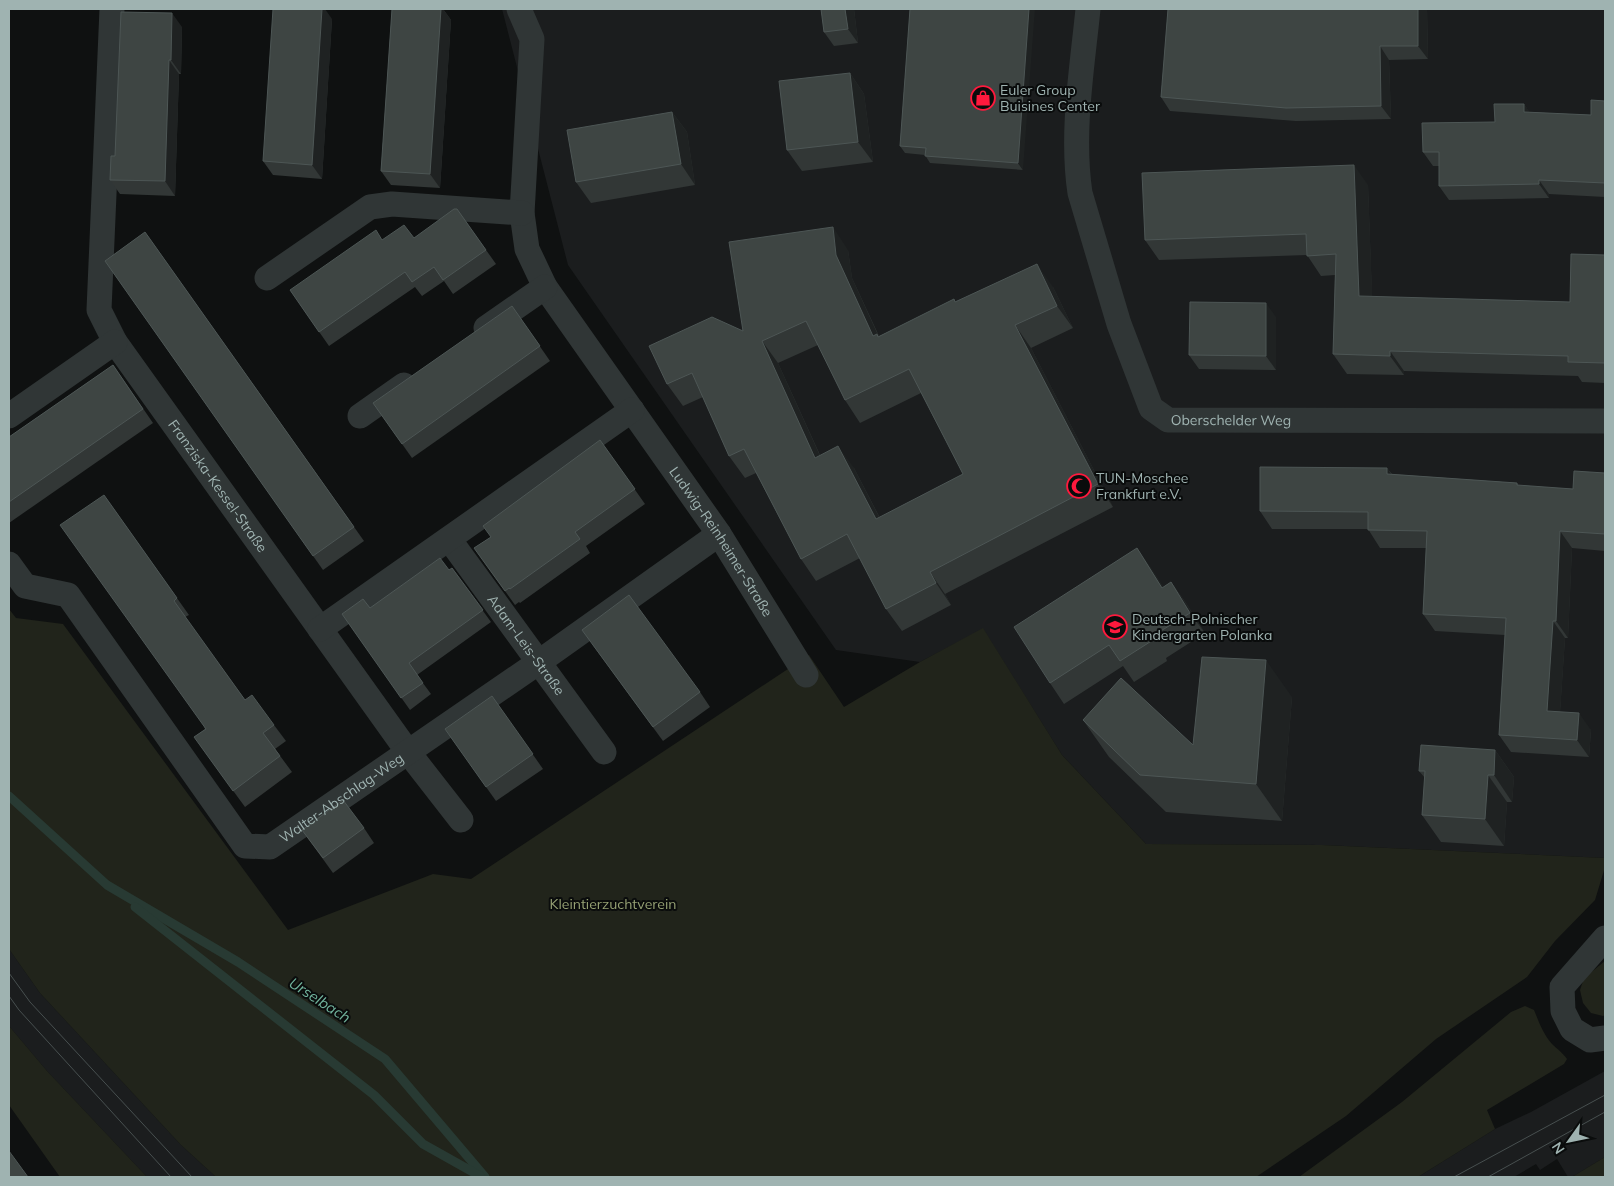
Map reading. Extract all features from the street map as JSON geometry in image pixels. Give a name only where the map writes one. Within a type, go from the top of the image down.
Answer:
[{"type":"street","name":"Franziska-Kessel-Straße","points":[[112,9],[99,310],[116,342],[408,752],[461,820]]},
{"type":"street","name":"Ludwig-Reinheimer-Straße","points":[[519,9],[532,39],[522,213],[527,249],[545,287],[719,534],[806,675]]},
{"type":"street","name":"Oberschelder Weg","points":[[1088,9],[1076,138],[1080,194],[1119,324],[1151,408],[1168,420],[1605,421]]},
{"type":"street","points":[[267,278],[370,207],[392,204],[522,213]]},
{"type":"street","points":[[467,341],[545,287]]},
{"type":"street","points":[[9,416],[116,342]]},
{"type":"street","points":[[360,416],[420,374]]},
{"type":"street","points":[[320,629],[632,410]]},
{"type":"street","name":"Walter-Abschlag-Weg","points":[[9,564],[25,586],[68,595],[245,846],[270,847],[539,662],[719,534]]},
{"type":"street","name":"Adam-Leis-Straße","points":[[449,538],[604,752]]},
{"type":"street","points":[[1605,938],[1562,987],[1563,1011],[1572,1029],[1590,1040],[1605,1038]]},
{"type":"shaded area","points":[[502,9],[1605,9],[1605,858],[1322,845],[1146,844],[1062,755],[983,629],[920,662],[836,650],[568,265]]},
{"type":"shaded area","points":[[9,949],[40,993],[181,1145],[216,1177],[147,1177],[47,1071],[9,1026]]},
{"type":"shaded area","points":[[1605,1071],[1605,1157],[1572,1177],[1568,1177],[1557,1159],[1540,1170],[1536,1164],[1514,1177],[1418,1177],[1495,1129],[1531,1112]]},
{"type":"green space","name":"Kleintierzuchtverein","points":[[9,609],[16,618],[63,624],[288,930],[433,874],[471,879],[809,655],[844,707],[920,662],[983,628],[1062,755],[1146,844],[1322,845],[1605,858],[1605,867],[1595,900],[1555,941],[1527,977],[1436,1039],[1346,1116],[1256,1177],[216,1177],[181,1145],[40,993],[9,949]]},
{"type":"green space","points":[[1605,961],[1605,1015],[1603,1016],[1591,1013],[1583,1003],[1580,990],[1584,978]]},
{"type":"green space","points":[[1525,1006],[1534,1010],[1546,1036],[1567,1059],[1564,1064],[1487,1110],[1495,1129],[1418,1177],[1299,1177],[1402,1102],[1511,1012]]},
{"type":"green space","points":[[9,1026],[47,1071],[147,1177],[60,1177],[9,1105]]},
{"type":"green space","points":[[1605,1157],[1605,1177],[1572,1177]]},
{"type":"building","points":[[273,9],[322,9],[312,165],[263,161]]},
{"type":"building","points":[[392,9],[441,9],[430,174],[381,171]]},
{"type":"building","points":[[821,9],[845,9],[848,29],[824,32]]},
{"type":"building","points":[[910,9],[1029,9],[1018,163],[925,156],[926,148],[900,146]]},
{"type":"building","points":[[1168,9],[1418,9],[1418,46],[1380,46],[1381,106],[1286,108],[1161,97]]},
{"type":"building","points":[[121,12],[172,13],[165,181],[110,180],[111,156],[115,156]]},
{"type":"building","points":[[850,73],[858,142],[787,150],[779,81]]},
{"type":"building","points":[[1591,100],[1605,101],[1605,183],[1539,180],[1539,184],[1439,186],[1439,152],[1423,152],[1422,123],[1495,122],[1494,104],[1524,104],[1524,112],[1591,115]]},
{"type":"building","points":[[672,112],[681,164],[576,182],[567,130]]},
{"type":"building","points":[[1354,165],[1359,296],[1570,302],[1571,254],[1605,255],[1605,363],[1568,362],[1568,356],[1390,351],[1390,356],[1333,354],[1336,254],[1307,256],[1306,234],[1145,240],[1142,173]]},
{"type":"building","points":[[454,209],[457,209],[486,250],[443,280],[434,267],[412,282],[405,272],[319,332],[290,290],[376,230],[382,240],[404,225],[414,238]]},
{"type":"building","points":[[833,227],[836,255],[873,336],[877,334],[878,337],[954,299],[955,302],[1037,264],[1057,306],[1015,325],[1098,484],[930,572],[936,583],[886,609],[847,534],[801,559],[744,449],[729,456],[692,373],[667,384],[649,346],[712,317],[743,331],[729,242]],"holes":[[[806,321],[845,400],[909,369],[963,474],[876,519],[838,446],[815,458],[762,341]]]},
{"type":"building","points":[[145,232],[354,527],[313,556],[105,261]]},
{"type":"building","points":[[1190,302],[1266,303],[1266,356],[1189,355]]},
{"type":"building","points":[[512,306],[540,346],[402,444],[373,403]]},
{"type":"building","points":[[113,365],[143,409],[9,502],[9,437]]},
{"type":"building","points":[[600,440],[635,489],[575,532],[580,539],[505,591],[474,548],[491,537],[483,526]]},
{"type":"building","points":[[1260,467],[1387,468],[1387,474],[1573,489],[1574,471],[1605,473],[1605,534],[1560,531],[1556,621],[1553,621],[1547,711],[1579,713],[1577,740],[1499,735],[1506,618],[1423,614],[1427,531],[1368,530],[1368,512],[1260,511]]},
{"type":"building","points":[[104,495],[177,598],[174,601],[245,700],[252,695],[274,725],[263,733],[280,756],[233,791],[194,737],[206,729],[60,525]]},
{"type":"building","points":[[1137,548],[1162,588],[1171,582],[1190,613],[1151,637],[1153,640],[1120,661],[1109,645],[1050,683],[1014,627]]},
{"type":"building","points":[[440,558],[449,570],[452,568],[483,610],[409,663],[423,683],[401,698],[342,614],[363,599],[370,608]]},
{"type":"building","points":[[629,595],[700,692],[653,727],[582,630]]},
{"type":"building","points":[[1202,657],[1266,660],[1256,784],[1140,775],[1083,720],[1121,678],[1193,745]]},
{"type":"building","points":[[492,696],[533,754],[486,787],[445,729]]},
{"type":"building","points":[[1421,745],[1495,750],[1494,775],[1488,775],[1485,819],[1422,815],[1425,771],[1419,771]]},
{"type":"building","points":[[343,800],[364,828],[323,858],[302,830]]},
{"type":"building","points":[[9,1151],[28,1177],[9,1177]]},
{"type":"waterway","name":"Urselbach","points":[[9,796],[107,885],[238,962],[385,1059],[485,1177]]},
{"type":"waterway","name":"Urselbach","points":[[135,907],[374,1095],[423,1144],[480,1176]]},
{"type":"tram line","points":[[9,973],[30,1002],[192,1177]]},
{"type":"tram line","points":[[9,996],[19,1010],[171,1177]]},
{"type":"tram line","points":[[1454,1177],[1605,1095]]},
{"type":"tram line","points":[[1488,1177],[1605,1112]]},
{"type":"place","name":"Euler Group Buisines Center","points":[[983,98]]},
{"type":"place","name":"TUN-Moschee Frankfurt e.V.","points":[[1079,486]]},
{"type":"place","name":"Deutsch-Polnischer Kindergarten Polanka","points":[[1115,627]]}]
